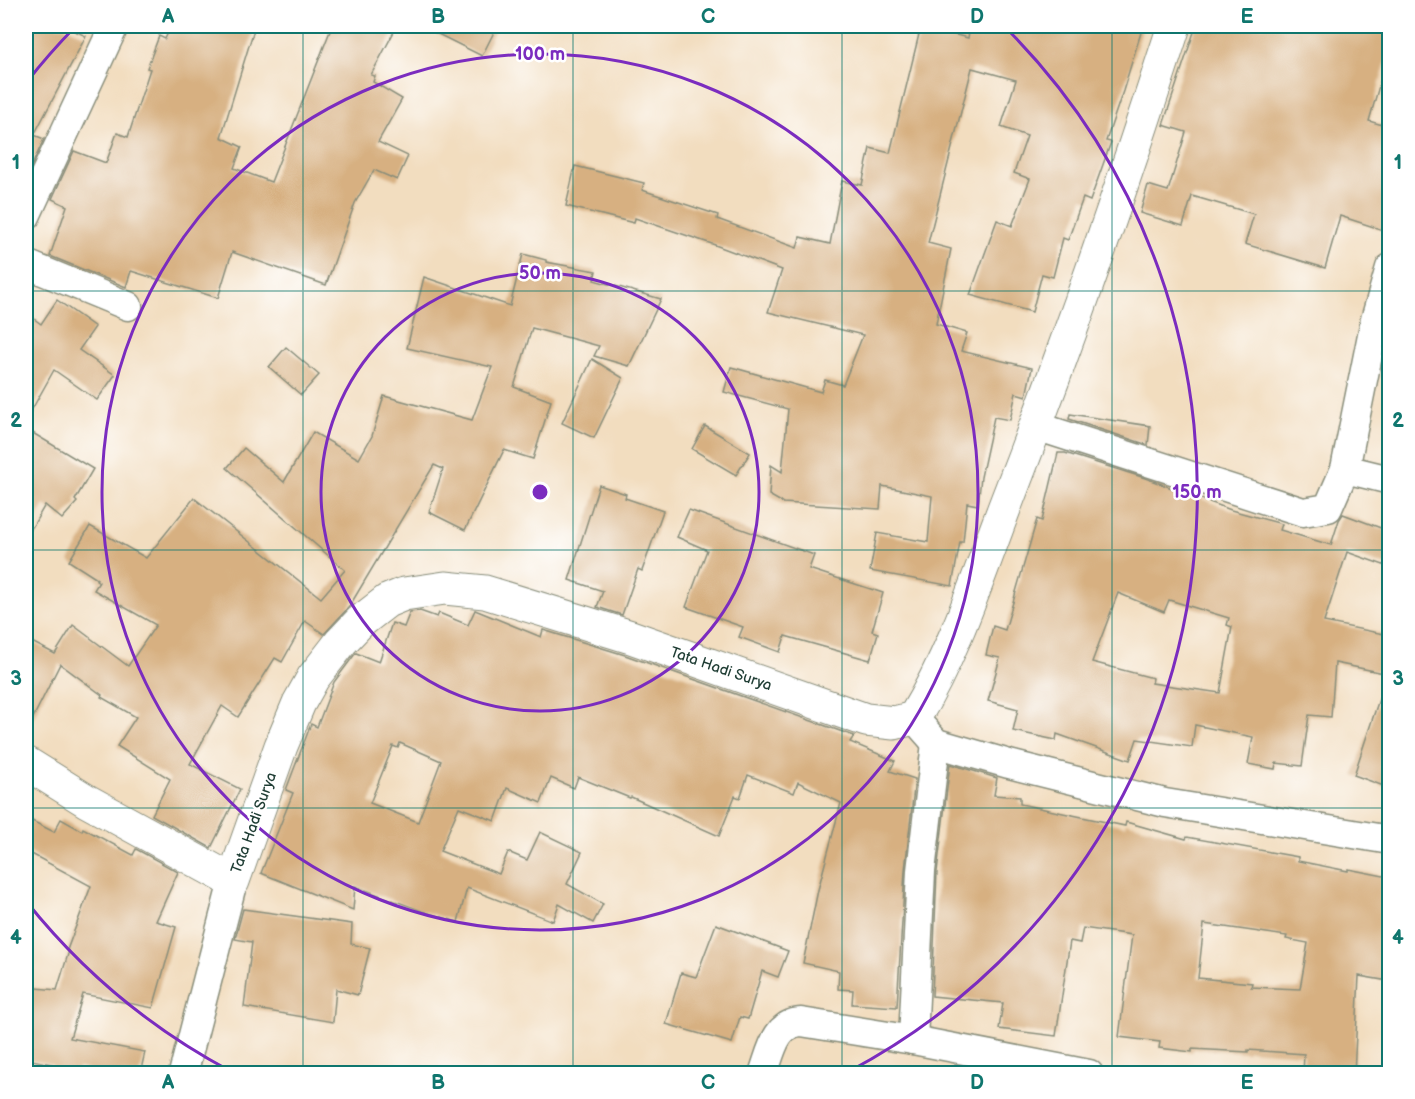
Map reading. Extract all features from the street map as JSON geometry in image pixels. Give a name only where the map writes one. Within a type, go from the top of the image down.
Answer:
[{"type":"street","points":[[26,216],[114,26]]},
{"type":"street","points":[[1174,26],[1126,174],[1036,426],[954,637],[933,686],[914,718],[936,743],[1009,764],[1165,803],[1389,840]]},
{"type":"street","points":[[26,264],[128,306]]},
{"type":"street","points":[[1036,426],[1303,513],[1328,508],[1345,469],[1375,320],[1389,268]]},
{"type":"street","points":[[1345,469],[1389,480]]},
{"type":"street","name":"Tata Hadi Surya","points":[[26,763],[87,801],[233,881],[281,746],[299,703],[313,678],[340,642],[360,622],[387,601],[404,594],[445,588],[485,592],[631,636],[866,720],[894,723],[914,718]]},
{"type":"street","points":[[913,1040],[921,871],[936,743]]},
{"type":"street","points":[[183,1074],[233,881]]},
{"type":"street","points":[[763,1074],[777,1036],[794,1022],[812,1022],[1089,1074]]},
{"type":"building","points":[[26,26],[64,26],[86,36],[34,135],[44,139],[26,178]]},
{"type":"building","points":[[171,26],[255,26],[221,137],[242,147],[234,168],[271,182],[332,26],[397,26],[371,75],[375,76],[373,82],[402,99],[378,142],[408,156],[397,180],[374,170],[355,203],[326,285],[232,252],[218,298],[131,271],[126,287],[50,256],[67,206],[52,199],[74,151],[106,163],[117,133],[128,137],[150,69],[147,68],[159,36],[165,39]]},
{"type":"building","points":[[422,26],[497,26],[482,56]]},
{"type":"building","points":[[921,26],[968,38],[970,26],[1143,26],[1106,141],[1111,142],[1090,201],[1083,198],[1068,240],[1063,238],[1053,277],[1042,274],[1032,312],[970,295],[997,220],[1012,226],[1030,179],[1014,173],[1027,136],[1001,127],[1016,80],[972,68],[928,243],[951,249],[936,324],[967,333],[961,351],[1032,368],[1026,396],[1016,393],[1010,420],[994,417],[981,477],[978,505],[967,503],[963,542],[960,542],[952,586],[870,571],[877,533],[928,542],[932,496],[882,486],[880,509],[783,503],[769,495],[771,465],[782,472],[788,409],[724,392],[731,367],[821,392],[825,380],[843,385],[863,335],[768,312],[782,270],[635,218],[634,223],[566,206],[575,166],[644,183],[642,190],[718,215],[717,219],[797,248],[800,237],[830,244],[842,181],[862,185],[870,148],[890,153]]},
{"type":"building","points":[[1196,26],[1389,26],[1389,51],[1369,121],[1389,127],[1389,232],[1340,216],[1325,268],[1245,244],[1254,214],[1192,196],[1183,226],[1140,213],[1148,185],[1168,191],[1186,132],[1163,125]]},
{"type":"building","points":[[523,254],[546,260],[546,262],[596,271],[594,280],[661,299],[629,366],[594,356],[599,346],[532,328],[514,387],[551,401],[533,459],[504,450],[465,530],[429,512],[443,469],[434,465],[349,607],[324,634],[305,621],[282,662],[275,658],[238,717],[222,706],[190,764],[240,789],[211,848],[152,815],[170,779],[117,746],[136,717],[101,697],[102,695],[60,664],[26,732],[26,639],[55,654],[73,625],[128,666],[156,625],[94,590],[99,582],[97,579],[69,561],[90,526],[146,558],[194,498],[321,598],[345,570],[227,468],[244,448],[284,482],[313,432],[359,459],[372,436],[384,396],[472,420],[492,367],[407,348],[424,277],[510,306]]},
{"type":"building","points":[[57,300],[95,327],[79,350],[115,375],[97,400],[54,370],[26,420],[26,313],[41,324]]},
{"type":"building","points":[[286,347],[319,375],[301,395],[269,367]]},
{"type":"building","points":[[592,359],[623,378],[594,438],[562,423]]},
{"type":"building","points":[[1070,414],[1150,426],[1148,445],[1069,419]]},
{"type":"building","points":[[705,426],[750,453],[736,475],[692,449]]},
{"type":"building","points":[[26,429],[93,469],[75,500],[77,502],[62,519],[45,505],[26,538]]},
{"type":"building","points":[[1058,453],[1065,453],[1145,478],[1231,510],[1282,524],[1280,530],[1331,545],[1343,514],[1389,531],[1389,567],[1347,552],[1324,622],[1389,635],[1389,674],[1335,663],[1331,717],[1309,715],[1302,766],[1276,763],[1275,769],[1248,764],[1253,737],[1195,725],[1192,747],[1137,739],[1130,760],[1057,734],[1056,740],[1013,731],[1018,709],[988,701],[1000,658],[986,655],[993,626],[1005,630],[1037,519],[1042,521]],"holes":[[[1118,593],[1164,612],[1169,600],[1229,618],[1227,625],[1232,627],[1220,693],[1152,683],[1153,678],[1092,662]]]},
{"type":"building","points":[[599,485],[626,494],[625,498],[663,511],[642,571],[638,569],[622,615],[597,607],[603,591],[569,580]]},
{"type":"building","points":[[689,510],[814,555],[809,569],[883,593],[872,631],[878,633],[870,660],[785,636],[780,652],[739,637],[743,627],[686,607],[707,550],[677,537]]},
{"type":"building","points":[[475,610],[541,637],[543,630],[625,655],[854,736],[850,742],[895,761],[890,771],[915,779],[905,870],[897,1007],[852,1004],[853,990],[838,989],[839,971],[803,963],[818,890],[841,803],[798,782],[794,793],[748,775],[740,798],[735,796],[719,836],[631,797],[578,777],[574,788],[551,778],[541,803],[507,788],[495,821],[459,807],[440,851],[499,874],[508,852],[527,860],[540,832],[582,852],[567,884],[603,904],[593,923],[559,904],[553,921],[467,888],[458,922],[355,886],[353,910],[261,873],[293,793],[286,790],[311,724],[317,727],[334,682],[355,654],[379,662],[392,623],[404,627],[410,612],[420,611],[437,617],[439,613],[468,625]],"holes":[[[400,743],[441,761],[418,822],[370,803],[393,746],[398,748]]]},
{"type":"building","points":[[1385,681],[1389,682],[1389,788],[1354,775]]},
{"type":"building","points":[[950,764],[997,778],[994,795],[1020,797],[1020,804],[1125,826],[1126,822],[1186,839],[1187,837],[1298,857],[1298,861],[1389,877],[1389,981],[1359,976],[1354,1074],[1303,1074],[1304,1054],[1192,1049],[1192,1052],[1159,1048],[1160,1042],[1119,1037],[1132,935],[1083,928],[1080,943],[1070,941],[1056,1036],[999,1029],[1003,1003],[932,996],[937,872]],"holes":[[[1204,924],[1287,936],[1286,939],[1308,943],[1300,989],[1251,987],[1252,983],[1198,978]]]},
{"type":"building","points":[[26,818],[54,832],[61,819],[133,855],[136,849],[178,872],[156,921],[176,927],[153,1008],[83,994],[70,1038],[145,1052],[140,1074],[108,1074],[78,1068],[77,1074],[72,1074],[51,1070],[52,1064],[26,1059],[26,987],[57,990],[69,951],[67,950],[91,886],[26,851]]},
{"type":"building","points":[[243,909],[352,924],[351,944],[370,948],[358,995],[336,989],[333,1022],[244,1007],[252,942],[235,939]]},
{"type":"building","points":[[716,924],[788,951],[778,977],[762,971],[748,1019],[740,1017],[732,1043],[666,1024],[681,973],[696,977]]}]
